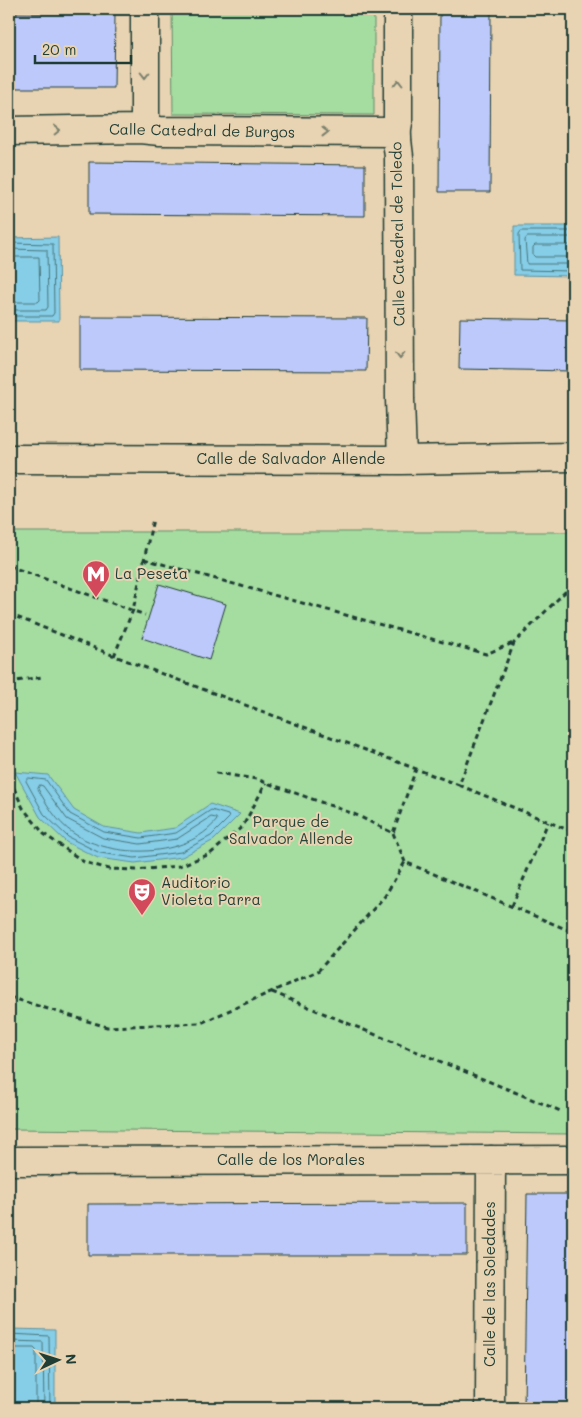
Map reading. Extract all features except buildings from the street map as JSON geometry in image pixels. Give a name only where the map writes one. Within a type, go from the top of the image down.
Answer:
[{"type":"street","points":[[145,9],[145,118],[150,129]]},
{"type":"street","name":"Calle Catedral de Toledo","points":[[398,9],[398,123],[395,132],[398,140],[399,158],[402,460]]},
{"type":"street","name":"Calle Catedral de Burgos","points":[[9,131],[150,129],[170,131],[395,132]]},
{"type":"street","name":"Calle de Salvador Allende","points":[[9,459],[402,460],[573,457]]},
{"type":"street","name":"Calle de las Soledades","points":[[490,1408],[491,1160]]},
{"type":"street","name":"Calle de los Morales","points":[[9,1161],[573,1160]]},
{"type":"path","points":[[114,656],[133,610],[153,519]]},
{"type":"path","points":[[144,559],[486,654],[514,643],[565,592],[573,593]]},
{"type":"path","points":[[9,566],[144,614]]},
{"type":"path","points":[[9,614],[114,656],[416,768],[573,832]]},
{"type":"path","points":[[459,785],[514,643]]},
{"type":"path","points":[[9,682],[42,677]]},
{"type":"path","points":[[416,768],[393,833],[404,862],[573,932]]},
{"type":"path","points":[[9,771],[12,784],[23,808],[44,834],[84,862],[109,869],[136,870],[179,866],[210,854],[244,826],[266,783]]},
{"type":"path","points":[[216,773],[256,779],[354,814],[393,833]]},
{"type":"path","points":[[512,906],[548,822]]},
{"type":"path","points":[[9,997],[107,1027],[201,1023],[318,971],[385,896],[404,862]]},
{"type":"path","points":[[272,992],[564,1112]]},
{"type":"green space","points":[[172,9],[374,9],[374,115],[173,114]]},
{"type":"green space","name":"Parque de Salvador Allende","points":[[9,532],[573,532],[573,1134],[9,1129]]},
{"type":"water","points":[[514,226],[573,226],[573,276],[514,275]]},
{"type":"water","points":[[58,237],[59,321],[9,321],[9,238]]},
{"type":"water","points":[[15,772],[48,775],[74,810],[104,827],[141,833],[175,828],[210,804],[240,814],[214,840],[182,857],[135,863],[98,858],[66,842],[40,817]]},
{"type":"water","points":[[9,1329],[55,1330],[55,1408],[9,1408]]},
{"type":"place","name":"La Peseta","points":[[96,598]]},
{"type":"place","name":"Auditorio Violeta Parra","points":[[142,916]]}]
